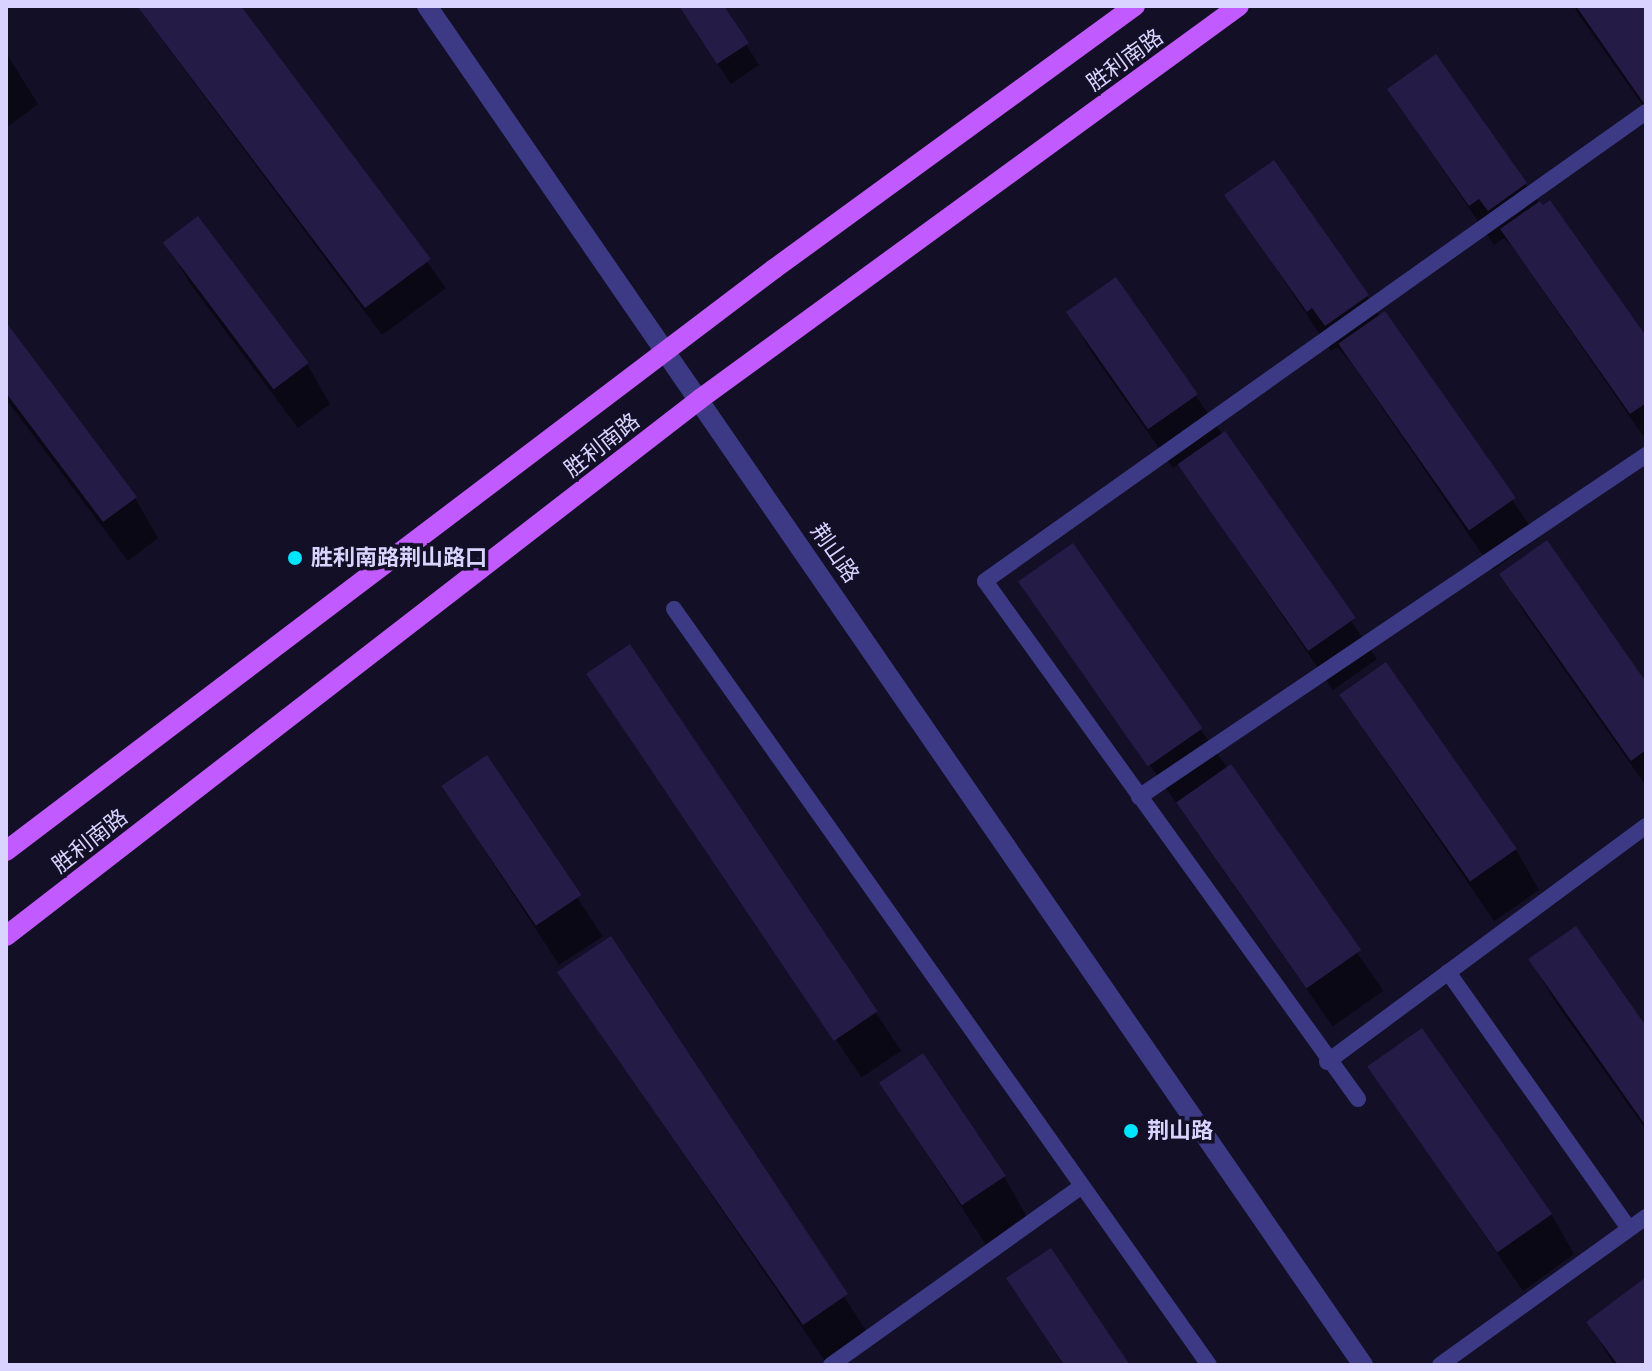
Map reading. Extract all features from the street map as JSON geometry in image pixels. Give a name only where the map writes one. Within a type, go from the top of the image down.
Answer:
[{"type":"main road","name":"胜利南路","points":[[6,851],[666,351],[1135,6]]},
{"type":"main road","name":"胜利南路","points":[[6,936],[700,399],[1239,6]]},
{"type":"street","name":"荆山路","points":[[427,6],[1363,1365]]},
{"type":"lane","points":[[1358,1099],[1327,1062],[985,581],[1646,112]]},
{"type":"lane","points":[[1139,797],[1646,455]]},
{"type":"lane","points":[[674,609],[1209,1365]]},
{"type":"lane","points":[[1327,1062],[1646,826]]},
{"type":"lane","points":[[1448,972],[1629,1229]]},
{"type":"lane","points":[[831,1365],[1081,1187]]},
{"type":"lane","points":[[1440,1365],[1646,1217]]},
{"type":"building","points":[[137,6],[241,6],[431,259],[365,308]]},
{"type":"building","points":[[679,6],[724,6],[749,43],[717,64]]},
{"type":"building","points":[[1576,6],[1646,6],[1646,101],[1643,102]]},
{"type":"building","points":[[1436,54],[1527,183],[1488,211],[1479,199],[1469,206],[1387,89]]},
{"type":"building","points":[[1274,160],[1369,295],[1325,326],[1312,308],[1307,312],[1224,195]]},
{"type":"building","points":[[1550,200],[1646,336],[1646,403],[1630,414],[1500,229],[1540,201],[1543,205]]},
{"type":"building","points":[[198,216],[309,363],[274,389],[163,242]]},
{"type":"building","points":[[1116,277],[1198,394],[1148,429],[1066,312]]},
{"type":"building","points":[[1385,311],[1516,498],[1469,530],[1338,344]]},
{"type":"building","points":[[6,322],[137,497],[103,522],[6,393]]},
{"type":"building","points":[[1225,431],[1356,618],[1308,651],[1177,464]]},
{"type":"building","points":[[1547,540],[1646,682],[1646,750],[1631,761],[1499,574]]},
{"type":"building","points":[[1073,543],[1203,728],[1148,767],[1018,581]]},
{"type":"building","points":[[630,644],[878,1011],[834,1041],[586,674]]},
{"type":"building","points":[[1386,662],[1517,849],[1470,881],[1339,695]]},
{"type":"building","points":[[487,755],[582,895],[536,926],[441,786]]},
{"type":"building","points":[[1231,764],[1361,950],[1306,988],[1176,802]]},
{"type":"building","points":[[1576,926],[1646,1026],[1646,1126],[1528,959]]},
{"type":"building","points":[[611,936],[848,1294],[803,1325],[557,972]]},
{"type":"building","points":[[1422,1028],[1552,1214],[1497,1252],[1367,1066]]},
{"type":"building","points":[[923,1053],[1006,1176],[962,1205],[879,1083]]},
{"type":"building","points":[[1051,1248],[1130,1365],[1064,1365],[1006,1278]]},
{"type":"building","points":[[1646,1277],[1646,1365],[1618,1365],[1586,1322]]},
{"type":"place","name":"胜利南路荆山路口","points":[[295,558]]},
{"type":"place","name":"荆山路","points":[[1131,1131]]}]
